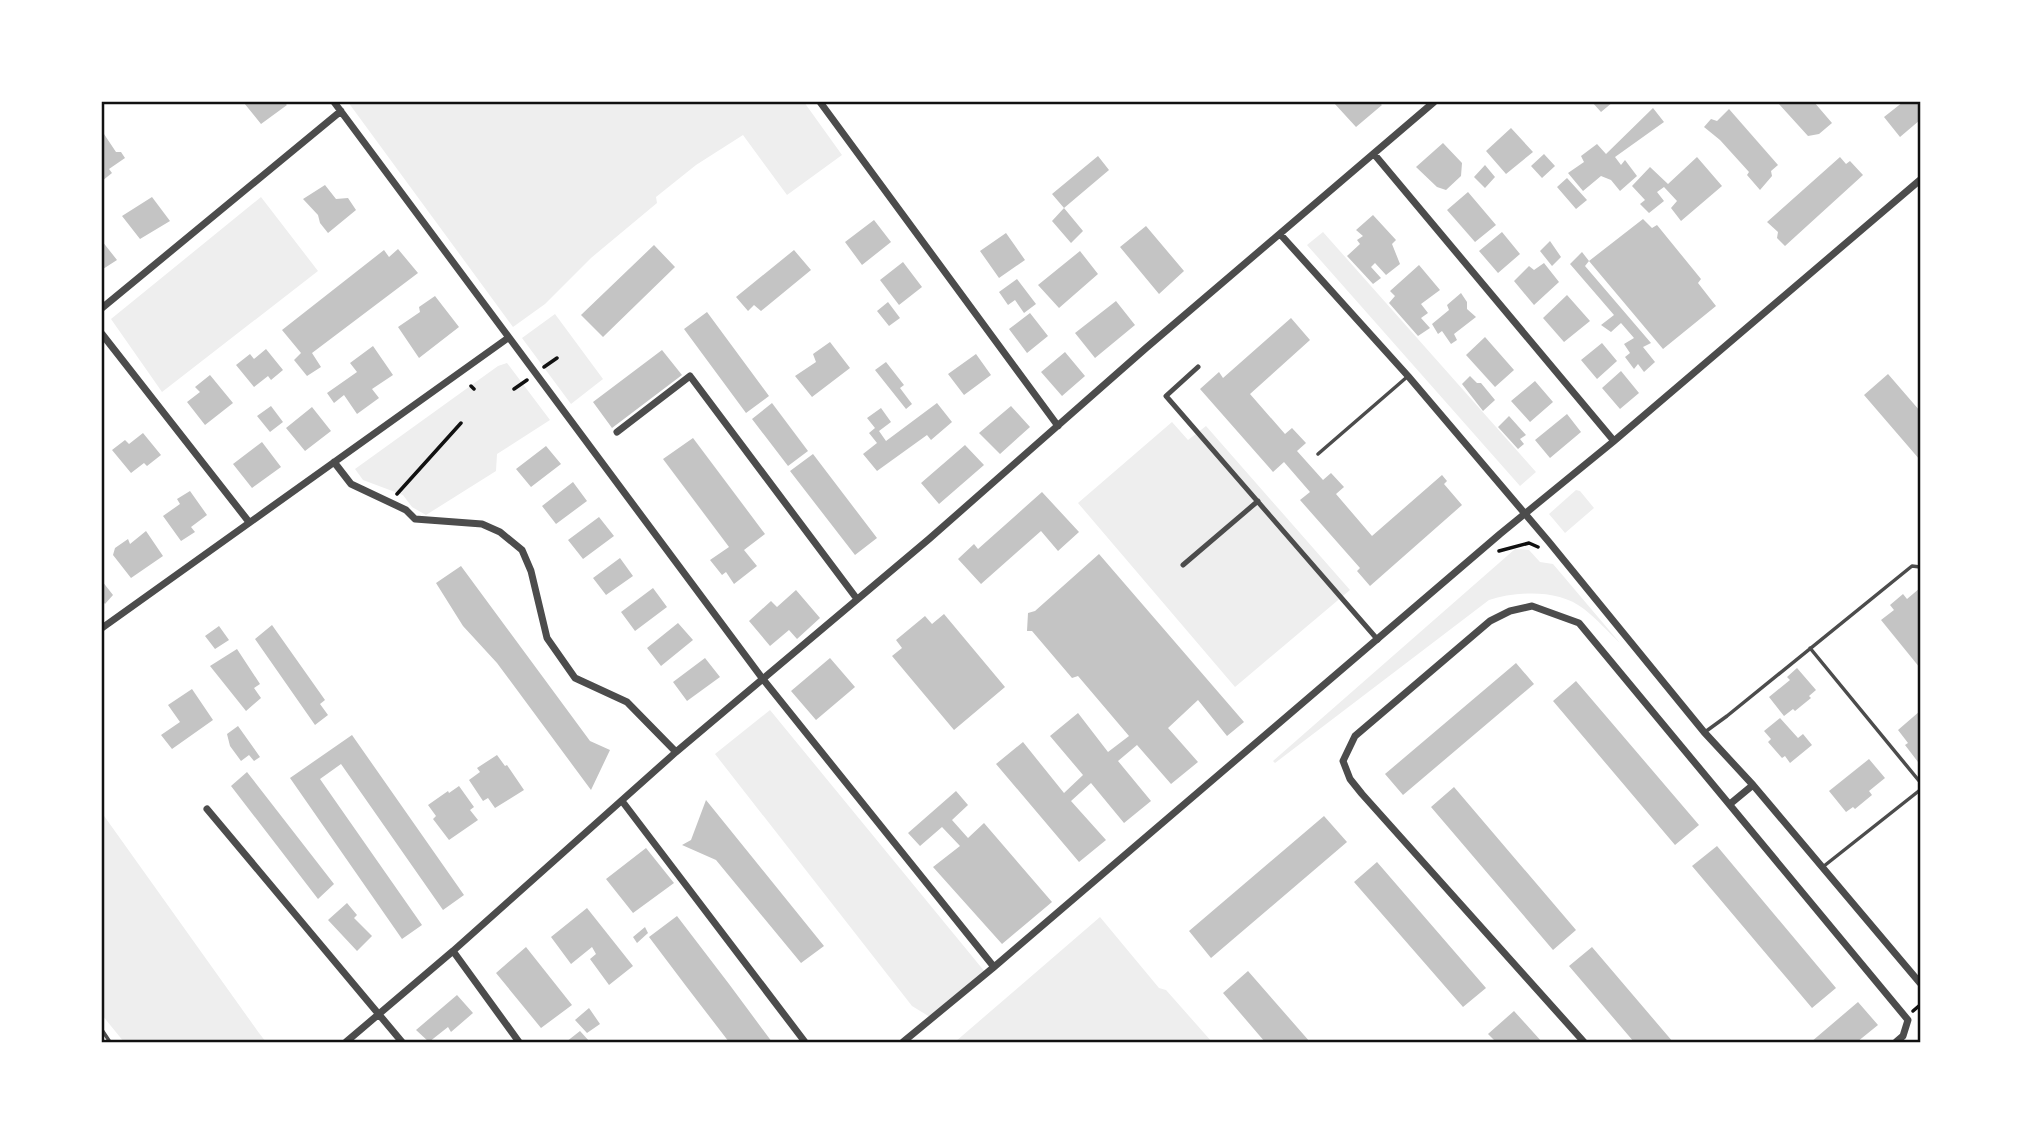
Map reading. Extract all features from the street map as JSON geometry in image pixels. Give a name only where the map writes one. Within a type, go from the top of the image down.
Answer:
[{"type":"street","points":[[334,102],[762,678],[994,967]]},
{"type":"street","points":[[820,102],[1058,426]]},
{"type":"street","points":[[346,1042],[453,951],[676,752],[858,599],[1434,102]]},
{"type":"street","points":[[102,308],[341,111]]},
{"type":"street","points":[[1374,153],[1614,441]]},
{"type":"street","points":[[903,1042],[1920,180]]},
{"type":"street","points":[[1280,234],[1408,376],[1704,732],[1753,785],[1920,983]]},
{"type":"street","points":[[102,334],[249,522]]},
{"type":"street","points":[[102,628],[508,338]]},
{"type":"street","points":[[1198,367],[1166,396],[1378,640]]},
{"type":"street","points":[[617,432],[690,376],[858,599]]},
{"type":"street","points":[[334,462],[351,484],[406,510],[415,519],[482,524],[500,532],[522,550],[531,571],[547,638],[575,678],[627,702],[676,752]]},
{"type":"street","points":[[1183,565],[1258,501]]},
{"type":"street","points":[[1584,1042],[1350,779],[1343,761],[1355,736],[1490,621],[1510,611],[1531,606],[1579,623],[1908,1020],[1903,1037],[1896,1042]]},
{"type":"street","points":[[1730,804],[1753,785]]},
{"type":"street","points":[[622,801],[805,1042]]},
{"type":"street","points":[[207,809],[402,1042]]},
{"type":"street","points":[[453,951],[519,1042]]},
{"type":"lane","points":[[1318,454],[1408,376]]},
{"type":"lane","points":[[1704,732],[1912,566],[1920,567]]},
{"type":"lane","points":[[1810,648],[1920,782]]},
{"type":"lane","points":[[1822,868],[1920,790]]},
{"type":"lane","points":[[102,1030],[110,1042]]},
{"type":"path","points":[[389,503],[461,423]]},
{"type":"shaded area","points":[[348,102],[804,102],[842,155],[787,195],[743,135],[696,165],[656,197],[657,203],[591,258],[545,304],[513,327]]},
{"type":"shaded area","points":[[261,197],[318,271],[162,392],[111,319]]},
{"type":"shaded area","points":[[1323,232],[1536,472],[1520,486],[1307,245]]},
{"type":"shaded area","points":[[555,314],[603,379],[571,404],[522,338]]},
{"type":"shaded area","points":[[507,363],[550,420],[497,454],[496,471],[426,515],[412,507],[403,495],[363,480],[355,469],[498,366]]},
{"type":"shaded area","points":[[1172,422],[1188,440],[1206,426],[1350,590],[1235,687],[1078,503]]},
{"type":"shaded area","points":[[1576,490],[1580,491],[1594,508],[1565,533],[1549,514]]},
{"type":"shaded area","points":[[1515,549],[1529,550],[1540,562],[1553,564],[1620,643],[1584,609],[1563,598],[1525,594],[1489,600],[1275,763],[1273,761]]},
{"type":"shaded area","points":[[770,710],[985,972],[930,1017],[912,1006],[715,754]]},
{"type":"shaded area","points":[[102,813],[266,1042],[124,1042],[102,1015]]},
{"type":"shaded area","points":[[1100,917],[1159,988],[1166,990],[1212,1042],[955,1042]]},
{"type":"building","points":[[284,102],[287,105],[261,124],[244,103]]},
{"type":"building","points":[[1379,102],[1382,105],[1356,127],[1334,103]]},
{"type":"building","points":[[1592,102],[1613,102],[1601,112]]},
{"type":"building","points":[[1777,102],[1814,102],[1832,123],[1819,134],[1808,136]]},
{"type":"building","points":[[1903,102],[1920,102],[1920,120],[1900,137],[1884,117]]},
{"type":"building","points":[[1653,108],[1664,122],[1615,157],[1621,165],[1625,160],[1637,176],[1620,191],[1611,180],[1601,176],[1583,191],[1568,173],[1584,162],[1581,156],[1597,144],[1606,154]]},
{"type":"building","points":[[1729,109],[1778,165],[1771,171],[1772,176],[1760,190],[1747,175],[1749,172],[1720,140],[1704,127],[1711,119],[1717,121]]},
{"type":"building","points":[[1511,128],[1533,152],[1506,174],[1486,151]]},
{"type":"building","points":[[102,131],[116,152],[121,152],[125,158],[109,169],[112,173],[102,181]]},
{"type":"building","points":[[1443,143],[1462,163],[1461,176],[1446,190],[1437,187],[1416,167]]},
{"type":"building","points":[[1544,154],[1555,166],[1542,178],[1531,166]]},
{"type":"building","points":[[1098,156],[1109,170],[1064,208],[1052,194]]},
{"type":"building","points":[[1697,157],[1722,186],[1681,221],[1671,208],[1677,201],[1664,187],[1657,192],[1664,201],[1649,213],[1640,204],[1645,200],[1632,186],[1650,167],[1668,184]]},
{"type":"building","points":[[1840,157],[1846,164],[1850,161],[1863,175],[1785,246],[1777,238],[1778,232],[1767,222]]},
{"type":"building","points":[[1485,165],[1495,177],[1485,188],[1474,177]]},
{"type":"building","points":[[1567,178],[1587,200],[1576,209],[1557,187]]},
{"type":"building","points":[[325,185],[336,199],[348,198],[356,210],[328,233],[320,223],[318,215],[303,199]]},
{"type":"building","points":[[1468,192],[1496,225],[1475,242],[1447,210]]},
{"type":"building","points":[[152,197],[170,221],[140,239],[122,216]]},
{"type":"building","points":[[1064,208],[1083,231],[1071,243],[1052,221]]},
{"type":"building","points":[[1373,215],[1396,240],[1392,244],[1400,264],[1386,275],[1375,263],[1371,267],[1381,278],[1373,284],[1347,256],[1360,244],[1357,240],[1363,236],[1356,230]]},
{"type":"building","points":[[1643,219],[1652,228],[1657,225],[1701,279],[1698,283],[1716,306],[1663,349],[1589,261]]},
{"type":"building","points":[[874,220],[891,242],[862,265],[845,242]]},
{"type":"building","points":[[1146,226],[1184,271],[1159,294],[1120,247]]},
{"type":"building","points":[[1502,232],[1520,254],[1498,273],[1479,251]]},
{"type":"building","points":[[1006,233],[1025,260],[999,278],[980,251]]},
{"type":"building","points":[[102,241],[117,260],[103,269],[102,276]]},
{"type":"building","points":[[1550,241],[1561,257],[1552,266],[1540,251]]},
{"type":"building","points":[[654,245],[675,267],[603,337],[581,315]]},
{"type":"building","points":[[398,249],[418,273],[312,353],[321,367],[307,376],[294,360],[301,353],[282,330],[384,250],[389,257]]},
{"type":"building","points":[[794,250],[811,270],[761,311],[754,305],[748,311],[736,297]]},
{"type":"building","points":[[1080,251],[1098,274],[1059,308],[1038,285]]},
{"type":"building","points":[[1582,252],[1589,261],[1585,266],[1651,343],[1643,347],[1655,362],[1644,372],[1638,364],[1634,369],[1625,357],[1630,353],[1624,344],[1634,338],[1621,323],[1611,332],[1601,325],[1614,315],[1570,264]]},
{"type":"building","points":[[903,262],[922,287],[899,305],[880,280]]},
{"type":"building","points":[[1544,263],[1559,282],[1534,305],[1514,281],[1529,266],[1534,270]]},
{"type":"building","points":[[1419,265],[1440,290],[1421,304],[1428,313],[1421,318],[1430,328],[1418,336],[1389,303],[1395,296],[1390,291]]},
{"type":"building","points":[[1017,279],[1036,304],[1024,313],[1015,300],[1008,305],[999,292]]},
{"type":"building","points":[[1461,293],[1467,302],[1467,309],[1476,317],[1454,334],[1457,340],[1451,344],[1442,331],[1438,334],[1432,324],[1449,310],[1447,305]]},
{"type":"building","points":[[1567,295],[1590,321],[1564,342],[1543,318]]},
{"type":"building","points":[[435,296],[459,327],[419,358],[398,327],[420,312],[419,307]]},
{"type":"building","points":[[1116,301],[1135,325],[1095,358],[1075,333]]},
{"type":"building","points":[[888,302],[900,318],[889,326],[877,311]]},
{"type":"building","points":[[707,312],[769,396],[746,413],[684,329]]},
{"type":"building","points":[[1030,313],[1048,336],[1027,353],[1009,329]]},
{"type":"building","points":[[1291,318],[1310,340],[1250,394],[1285,434],[1292,428],[1306,443],[1297,451],[1323,480],[1331,473],[1344,487],[1336,494],[1372,536],[1442,475],[1447,481],[1444,484],[1462,505],[1370,586],[1357,571],[1360,568],[1300,500],[1310,492],[1284,462],[1273,472],[1200,389],[1219,372],[1223,378]]},
{"type":"building","points":[[1485,337],[1514,370],[1495,387],[1466,355]]},
{"type":"building","points":[[830,342],[850,368],[812,397],[795,376],[816,362],[813,354]]},
{"type":"building","points":[[1602,343],[1617,361],[1597,379],[1581,360]]},
{"type":"building","points":[[373,346],[393,375],[372,389],[379,398],[357,414],[344,395],[334,403],[327,393],[357,372],[350,363]]},
{"type":"building","points":[[266,349],[283,370],[271,380],[268,376],[254,387],[236,365],[250,354],[254,359]]},
{"type":"building","points":[[662,350],[682,375],[612,428],[593,402]]},
{"type":"building","points":[[1065,352],[1085,376],[1062,396],[1041,372]]},
{"type":"building","points":[[976,354],[991,375],[964,395],[948,374]]},
{"type":"building","points":[[886,362],[904,385],[900,388],[912,404],[906,409],[875,370]]},
{"type":"building","points":[[1621,371],[1639,393],[1620,409],[1602,388]]},
{"type":"building","points":[[1888,374],[1920,411],[1920,460],[1864,395]]},
{"type":"building","points":[[210,375],[233,403],[205,425],[187,402],[200,392],[195,387]]},
{"type":"building","points":[[1470,376],[1477,383],[1481,383],[1495,400],[1483,411],[1462,384]]},
{"type":"building","points":[[1535,381],[1553,402],[1530,422],[1511,401]]},
{"type":"building","points":[[772,403],[808,451],[788,466],[752,419]]},
{"type":"building","points":[[937,403],[952,422],[931,440],[927,435],[877,471],[863,454],[877,443],[869,433],[875,428],[867,418],[881,408],[891,422],[879,431],[886,441]]},
{"type":"building","points":[[271,406],[283,422],[270,432],[257,416]]},
{"type":"building","points":[[1011,406],[1030,427],[1000,454],[979,433]]},
{"type":"building","points":[[312,407],[331,431],[305,451],[286,428]]},
{"type":"building","points":[[1567,414],[1581,432],[1550,458],[1535,440]]},
{"type":"building","points":[[1509,416],[1526,435],[1520,439],[1524,444],[1518,449],[1498,427]]},
{"type":"building","points":[[143,433],[161,455],[147,466],[144,463],[131,473],[112,450],[125,440],[129,444]]},
{"type":"building","points":[[693,438],[765,534],[744,550],[757,566],[734,584],[726,572],[722,575],[710,560],[729,547],[663,459]]},
{"type":"building","points":[[262,442],[281,467],[252,488],[233,464]]},
{"type":"building","points":[[965,445],[984,465],[939,504],[921,483]]},
{"type":"building","points":[[546,446],[561,464],[531,487],[516,469]]},
{"type":"building","points":[[813,454],[877,538],[855,555],[790,471]]},
{"type":"building","points":[[573,482],[587,501],[556,524],[542,506]]},
{"type":"building","points":[[190,491],[207,515],[191,527],[195,532],[181,541],[163,516],[180,504],[177,499]]},
{"type":"building","points":[[1042,492],[1079,532],[1058,551],[1041,531],[981,584],[958,559],[974,544],[978,549]]},
{"type":"building","points":[[599,517],[614,536],[583,559],[568,540]]},
{"type":"building","points":[[146,531],[163,556],[131,578],[113,555],[115,548],[128,539],[130,544]]},
{"type":"building","points":[[1099,554],[1244,722],[1227,736],[1198,700],[1168,728],[1198,762],[1171,784],[1137,745],[1118,761],[1151,801],[1124,823],[1091,783],[1071,801],[1106,840],[1079,862],[996,764],[1023,742],[1064,793],[1083,775],[1050,736],[1078,713],[1108,752],[1129,736],[1078,676],[1072,678],[1032,631],[1027,631],[1028,613],[1035,611]]},
{"type":"building","points":[[620,558],[633,576],[606,595],[593,578]]},
{"type":"building","points":[[461,566],[590,741],[610,750],[591,790],[497,663],[463,626],[436,583]]},
{"type":"building","points":[[102,581],[113,595],[105,604],[102,600]]},
{"type":"building","points":[[653,588],[667,607],[635,631],[621,612]]},
{"type":"building","points":[[1920,588],[1920,668],[1881,620],[1894,610],[1890,605],[1903,594],[1907,599]]},
{"type":"building","points":[[796,590],[820,618],[797,639],[789,630],[770,646],[749,621],[771,601],[777,607]]},
{"type":"building","points":[[944,614],[1005,687],[954,730],[892,656],[902,648],[896,640],[925,616],[932,624]]},
{"type":"building","points":[[678,623],[693,640],[661,666],[647,648]]},
{"type":"building","points":[[272,625],[325,700],[320,704],[328,715],[315,725],[255,639]]},
{"type":"building","points":[[219,626],[229,640],[215,649],[205,636]]},
{"type":"building","points":[[237,649],[260,684],[254,688],[261,698],[246,711],[210,666]]},
{"type":"building","points":[[705,658],[720,677],[687,701],[673,682]]},
{"type":"building","points":[[830,658],[855,687],[816,720],[791,691]]},
{"type":"building","points":[[1516,663],[1534,684],[1403,795],[1385,774]]},
{"type":"building","points":[[1797,668],[1816,690],[1809,696],[1811,698],[1795,711],[1793,709],[1784,716],[1769,697],[1790,680],[1787,677]]},
{"type":"building","points":[[1576,681],[1699,825],[1675,845],[1553,701]]},
{"type":"building","points":[[192,689],[213,720],[172,749],[161,735],[180,722],[168,705]]},
{"type":"building","points":[[1920,711],[1920,760],[1918,762],[1898,730]]},
{"type":"building","points":[[1780,718],[1798,738],[1803,734],[1812,745],[1790,763],[1768,742],[1771,739],[1764,731]]},
{"type":"building","points":[[238,726],[260,757],[254,761],[249,755],[241,761],[230,746],[227,734]]},
{"type":"building","points":[[352,735],[464,895],[443,910],[341,764],[320,779],[422,925],[402,939],[290,778]]},
{"type":"building","points":[[497,755],[524,790],[495,808],[488,798],[483,801],[469,780],[480,772],[477,768]]},
{"type":"building","points":[[1869,759],[1885,778],[1869,791],[1872,795],[1855,809],[1853,807],[1846,812],[1829,791]]},
{"type":"building","points":[[247,772],[334,884],[318,899],[231,786]]},
{"type":"building","points":[[459,786],[474,807],[470,810],[478,820],[449,840],[433,819],[436,816],[428,805]]},
{"type":"building","points":[[1454,787],[1576,930],[1553,950],[1431,807]]},
{"type":"building","points":[[956,791],[968,805],[952,820],[968,838],[984,823],[1052,902],[1002,944],[933,867],[960,846],[942,827],[920,846],[908,833]]},
{"type":"building","points":[[706,800],[824,946],[801,963],[716,860],[682,845],[691,840]]},
{"type":"building","points":[[1324,816],[1347,842],[1211,958],[1189,931]]},
{"type":"building","points":[[1717,846],[1836,988],[1812,1008],[1692,866]]},
{"type":"building","points":[[646,848],[674,883],[633,913],[606,879]]},
{"type":"building","points":[[1377,862],[1486,988],[1463,1007],[1354,882]]},
{"type":"building","points":[[347,903],[357,915],[354,918],[372,936],[357,951],[328,920]]},
{"type":"building","points":[[587,908],[633,966],[609,985],[590,959],[596,954],[592,947],[571,964],[551,937]]},
{"type":"building","points":[[677,916],[772,1042],[729,1042],[649,937]]},
{"type":"building","points":[[645,927],[648,933],[637,943],[633,937]]},
{"type":"building","points":[[526,947],[572,1005],[541,1028],[496,973]]},
{"type":"building","points":[[1592,947],[1673,1042],[1634,1042],[1569,966]]},
{"type":"building","points":[[1248,971],[1310,1042],[1265,1042],[1223,993]]},
{"type":"building","points":[[457,995],[473,1013],[451,1032],[448,1027],[429,1042],[416,1030]]},
{"type":"building","points":[[1858,1002],[1878,1025],[1857,1042],[1811,1042]]},
{"type":"building","points":[[589,1008],[600,1024],[587,1033],[575,1020]]},
{"type":"building","points":[[1514,1011],[1542,1042],[1496,1042],[1488,1034]]},
{"type":"building","points":[[580,1031],[590,1042],[566,1042]]}]
